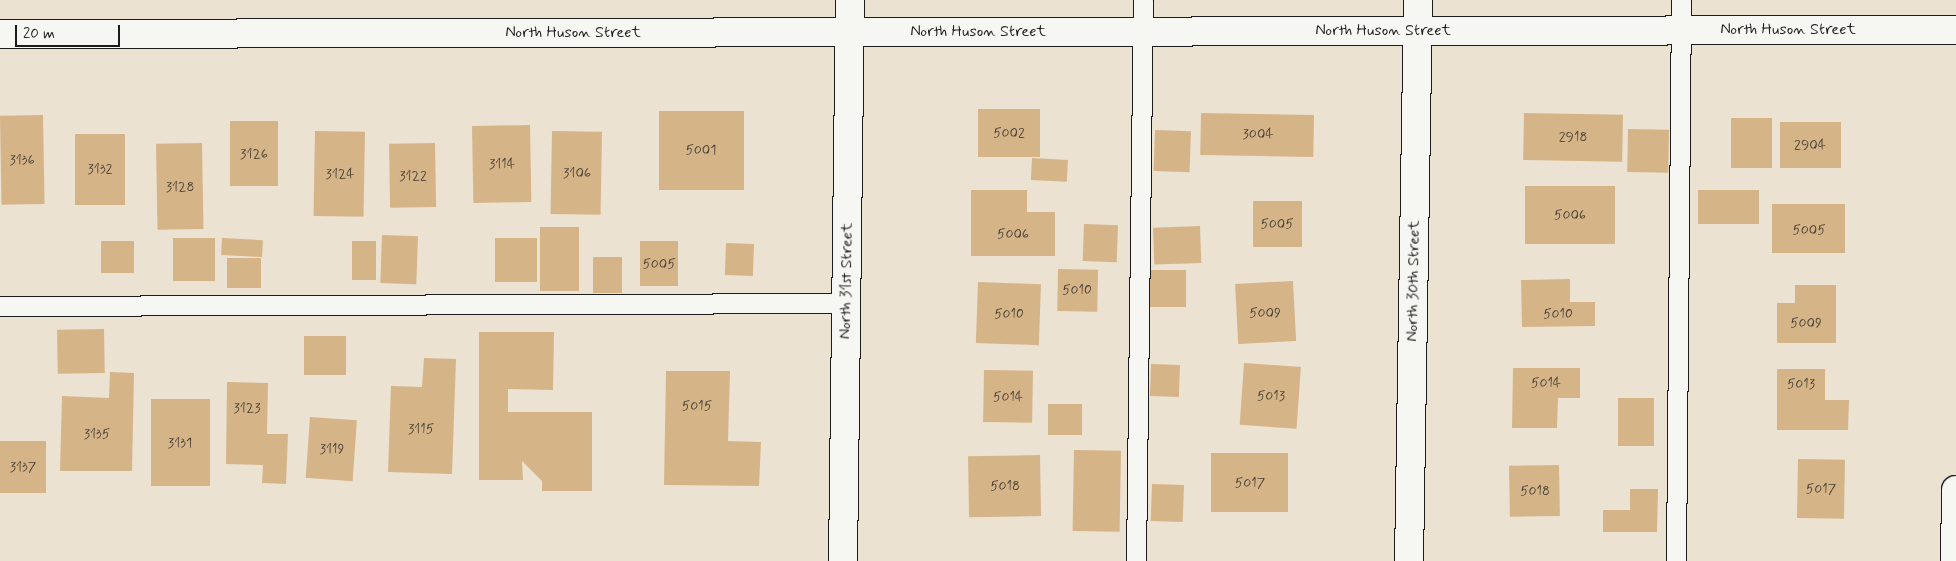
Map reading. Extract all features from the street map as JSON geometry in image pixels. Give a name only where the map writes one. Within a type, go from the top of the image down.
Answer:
[{"type":"street","name":"North 31st Street","points":[[843,561],[850,0]]},
{"type":"street","name":"North 30th Street","points":[[1409,561],[1418,0]]},
{"type":"street","name":"North Huson Street","points":[[0,34],[1956,30]]},
{"type":"street","points":[[1955,561],[1956,490]]},
{"type":"lane","points":[[1136,561],[1143,0]]},
{"type":"lane","points":[[1676,561],[1682,0]]},
{"type":"lane","points":[[0,306],[846,303]]},
{"type":"building","points":[[978,109],[1040,109],[1040,157],[978,157]]},
{"type":"building","points":[[659,111],[744,111],[744,190],[659,190]]},
{"type":"building","points":[[1201,113],[1314,115],[1313,157],[1200,155]]},
{"type":"building","points":[[1524,113],[1623,115],[1622,162],[1523,160]]},
{"type":"building","points":[[43,115],[45,204],[2,205],[0,116]]},
{"type":"building","points":[[1731,118],[1772,118],[1772,168],[1731,168]]},
{"type":"building","points":[[230,121],[278,121],[278,186],[230,186]]},
{"type":"building","points":[[1780,122],[1841,122],[1841,168],[1780,168]]},
{"type":"building","points":[[530,125],[531,202],[473,203],[472,126]]},
{"type":"building","points":[[1628,129],[1669,130],[1668,173],[1627,172]]},
{"type":"building","points":[[1155,130],[1191,131],[1190,172],[1154,171]]},
{"type":"building","points":[[315,131],[365,132],[364,217],[314,216]]},
{"type":"building","points":[[552,131],[602,132],[601,215],[551,214]]},
{"type":"building","points":[[75,134],[125,134],[125,205],[75,205]]},
{"type":"building","points":[[202,143],[204,229],[158,230],[156,144]]},
{"type":"building","points":[[435,143],[436,207],[390,208],[389,144]]},
{"type":"building","points":[[1032,158],[1068,160],[1067,182],[1031,180]]},
{"type":"building","points":[[1525,186],[1615,186],[1615,244],[1525,244]]},
{"type":"building","points":[[971,190],[1027,190],[1027,212],[1055,212],[1055,256],[971,256]]},
{"type":"building","points":[[1698,190],[1759,190],[1759,224],[1698,224]]},
{"type":"building","points":[[1253,201],[1302,201],[1302,247],[1253,247]]},
{"type":"building","points":[[1772,204],[1845,204],[1845,253],[1772,253]]},
{"type":"building","points":[[1084,224],[1118,225],[1117,262],[1083,261]]},
{"type":"building","points":[[1200,226],[1201,263],[1154,265],[1153,228]]},
{"type":"building","points":[[540,227],[579,227],[579,291],[540,291]]},
{"type":"building","points":[[382,235],[418,236],[416,284],[380,283]]},
{"type":"building","points":[[173,238],[215,238],[215,281],[173,281]]},
{"type":"building","points":[[222,238],[263,240],[262,257],[221,255]]},
{"type":"building","points":[[495,238],[537,238],[537,282],[495,282]]},
{"type":"building","points":[[101,241],[134,241],[134,273],[101,273]]},
{"type":"building","points":[[352,241],[376,241],[376,280],[352,280]]},
{"type":"building","points":[[640,241],[678,241],[678,286],[640,286]]},
{"type":"building","points":[[726,243],[754,244],[753,276],[725,275]]},
{"type":"building","points":[[593,257],[622,257],[622,293],[593,293]]},
{"type":"building","points":[[227,258],[261,258],[261,288],[227,288]]},
{"type":"building","points":[[1058,269],[1098,270],[1097,312],[1057,311]]},
{"type":"building","points":[[1148,270],[1186,270],[1186,307],[1148,307]]},
{"type":"building","points":[[1570,279],[1570,302],[1595,302],[1595,326],[1522,327],[1521,280]]},
{"type":"building","points":[[1293,281],[1296,341],[1238,344],[1235,284]]},
{"type":"building","points":[[978,282],[1041,284],[1039,345],[976,343]]},
{"type":"building","points":[[1795,285],[1836,285],[1836,343],[1777,343],[1777,303],[1795,303]]},
{"type":"building","points":[[104,329],[105,373],[58,374],[57,330]]},
{"type":"building","points":[[479,332],[554,332],[553,390],[508,389],[508,412],[592,412],[592,491],[542,491],[542,481],[522,461],[523,480],[479,480]]},
{"type":"building","points":[[304,336],[346,336],[346,375],[304,375]]},
{"type":"building","points":[[424,358],[456,359],[452,474],[388,472],[391,386],[422,387]]},
{"type":"building","points":[[1244,363],[1301,367],[1297,429],[1240,425]]},
{"type":"building","points":[[1151,364],[1180,365],[1179,397],[1150,396]]},
{"type":"building","points":[[1513,368],[1580,368],[1580,398],[1558,398],[1557,428],[1512,428]]},
{"type":"building","points":[[1777,369],[1825,369],[1825,400],[1849,400],[1848,430],[1777,430]]},
{"type":"building","points":[[984,370],[1033,371],[1032,423],[983,422]]},
{"type":"building","points":[[666,371],[730,371],[728,441],[761,442],[759,486],[664,485]]},
{"type":"building","points":[[110,372],[134,373],[132,471],[60,471],[62,396],[109,398]]},
{"type":"building","points":[[227,382],[268,383],[267,434],[288,434],[286,484],[262,483],[263,465],[226,464]]},
{"type":"building","points":[[1618,398],[1654,398],[1654,446],[1618,446]]},
{"type":"building","points":[[151,399],[210,399],[210,486],[151,486]]},
{"type":"building","points":[[1048,404],[1082,404],[1082,435],[1048,435]]},
{"type":"building","points":[[310,417],[357,420],[353,481],[306,478]]},
{"type":"building","points":[[0,441],[46,441],[46,493],[0,493]]},
{"type":"building","points":[[1074,450],[1121,451],[1120,532],[1073,531]]},
{"type":"building","points":[[1211,453],[1288,453],[1288,512],[1211,512]]},
{"type":"building","points":[[1040,455],[1041,516],[969,517],[968,456]]},
{"type":"building","points":[[1798,459],[1845,460],[1844,519],[1797,518]]},
{"type":"building","points":[[1559,465],[1560,516],[1510,517],[1509,466]]},
{"type":"building","points":[[1152,484],[1184,485],[1183,522],[1151,521]]},
{"type":"building","points":[[1630,489],[1658,489],[1657,532],[1603,532],[1603,510],[1630,510]]}]
